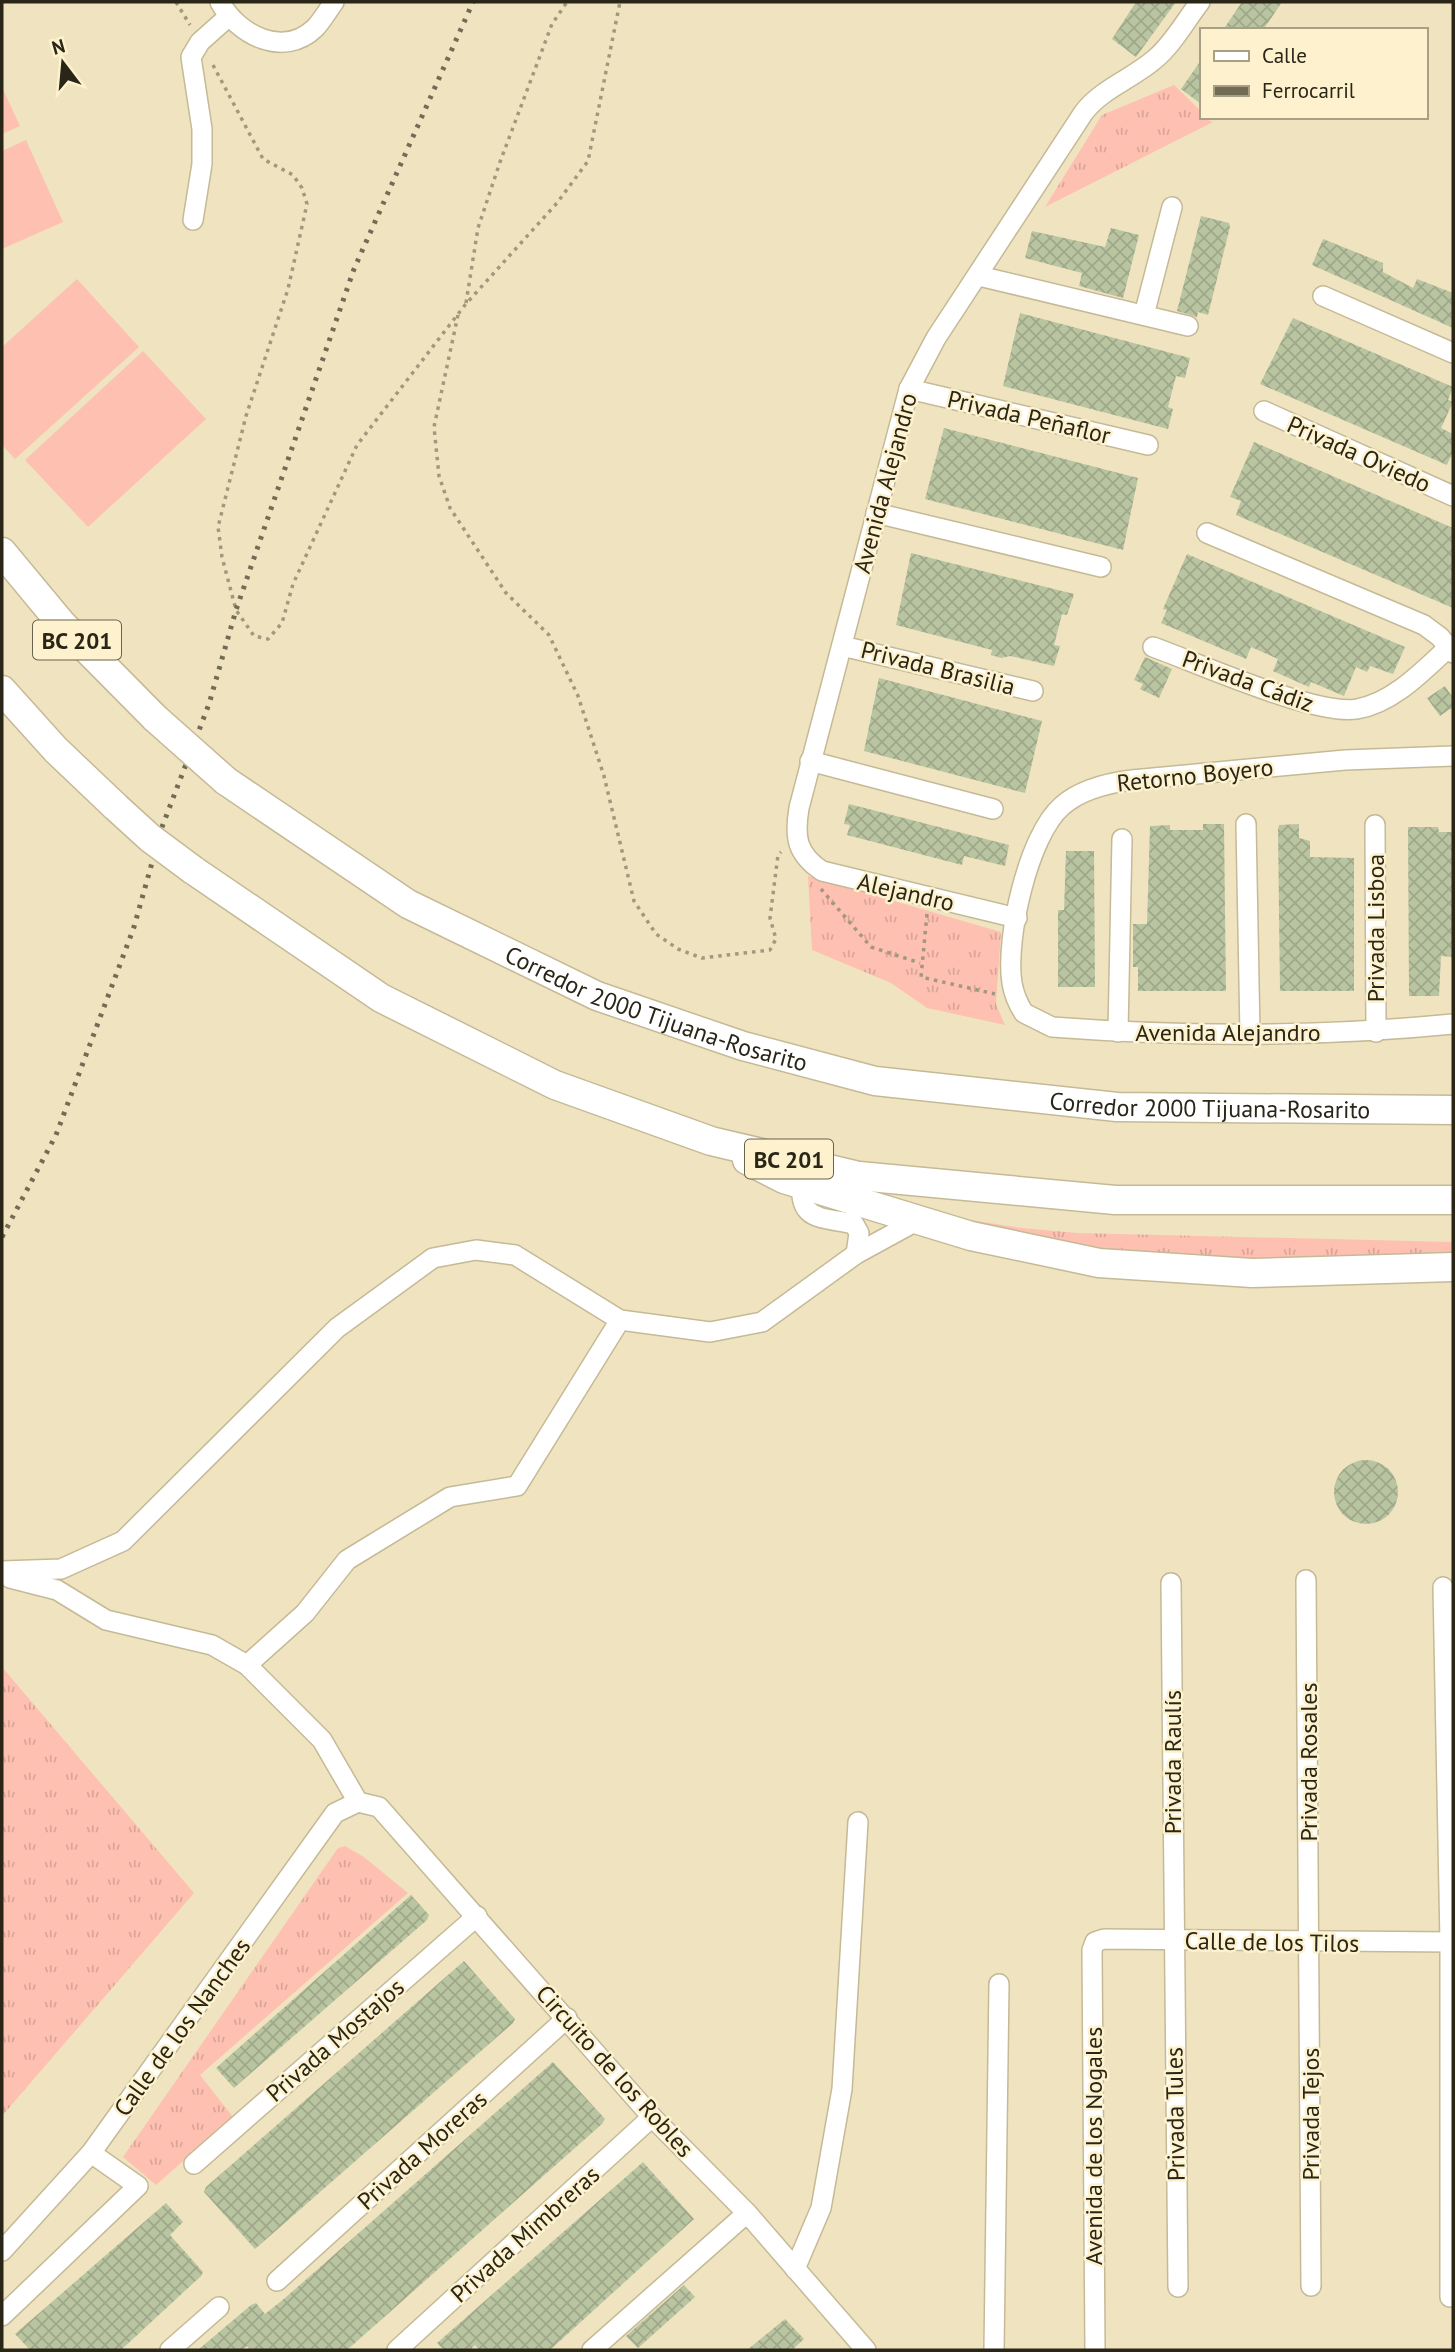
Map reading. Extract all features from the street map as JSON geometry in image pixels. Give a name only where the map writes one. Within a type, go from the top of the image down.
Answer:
[{"type":"highway","name":"Corredor 2000 Tijuana-Rosarito","points":[[2,552],[61,624],[155,718],[226,781],[408,904],[597,996],[743,1046],[862,1078],[1117,1107],[1453,1110]]},
{"type":"highway","name":"BC 201","points":[[2,690],[57,750],[150,838],[381,998],[555,1085],[711,1141],[784,1179],[802,1173],[859,1176],[1115,1200],[1453,1200]]},
{"type":"highway","points":[[802,1173],[922,1218],[1019,1248],[1099,1263],[1252,1273],[1453,1267]]},
{"type":"street","points":[[192,220],[202,164],[202,129],[191,57],[200,42],[224,10],[256,38],[279,42],[301,38],[315,28],[334,2]]},
{"type":"street","name":"Avenida Alejandro","points":[[803,852],[799,808],[909,389],[936,338],[1084,112],[1097,96],[1158,56],[1200,2]]},
{"type":"street","points":[[1144,314],[1172,207]]},
{"type":"street","points":[[979,276],[1188,326]]},
{"type":"street","points":[[1323,296],[1453,353]]},
{"type":"street","name":"Privada Peñaflor","points":[[909,389],[1148,445]]},
{"type":"street","name":"Privada Oviedo","points":[[1264,411],[1453,496]]},
{"type":"street","points":[[876,513],[1101,567]]},
{"type":"street","name":"Privada Cádiz","points":[[1153,647],[1317,707],[1355,709],[1375,704],[1411,681],[1451,650],[1424,625],[1207,533]]},
{"type":"street","name":"Privada Brasilia","points":[[842,646],[1033,691]]},
{"type":"street","name":"Retorno Boyero","points":[[1016,999],[1011,959],[1017,918],[1030,866],[1049,821],[1063,805],[1105,784],[1345,760],[1453,756]]},
{"type":"street","points":[[810,761],[993,809]]},
{"type":"street","points":[[1246,824],[1250,1034]]},
{"type":"street","name":"Privada Lisboa","points":[[1375,825],[1376,1032]]},
{"type":"street","points":[[1118,1032],[1122,839]]},
{"type":"street","name":"Alejandro","points":[[803,852],[841,878],[1017,918]]},
{"type":"street","name":"Avenida Alejandro","points":[[1016,999],[1024,1013],[1052,1027],[1118,1032],[1376,1032],[1453,1024]]},
{"type":"street","points":[[802,1173],[804,1209],[817,1217],[854,1224],[858,1228],[856,1254]]},
{"type":"street","points":[[2,1573],[61,1569],[123,1541],[337,1328],[433,1258],[476,1250],[514,1255],[620,1320],[710,1332],[762,1322],[856,1254],[922,1218]]},
{"type":"street","points":[[247,1665],[305,1613],[347,1560],[450,1497],[517,1486],[620,1320]]},
{"type":"street","points":[[2,1573],[57,1590],[106,1620],[212,1645],[247,1665],[322,1740],[358,1802]]},
{"type":"street","name":"Privada Rosales","points":[[1306,1580],[1309,1943]]},
{"type":"street","name":"Privada Raulís","points":[[1171,1583],[1172,1941]]},
{"type":"street","points":[[1443,1587],[1452,1942],[1450,2297]]},
{"type":"street","name":"Circuito de los Robles","points":[[358,1802],[380,1807],[652,2117],[747,2213],[854,2347]]},
{"type":"street","name":"Calle de los Nanches","points":[[2,2251],[91,2154],[335,1813],[358,1802]]},
{"type":"street","points":[[794,2269],[821,2208],[842,2089],[858,1822]]},
{"type":"street","name":"Privada Mostajos","points":[[194,2164],[477,1916]]},
{"type":"street","name":"Calle de los Tilos","points":[[1095,1942],[1104,1939],[1309,1943],[1452,1942]]},
{"type":"street","name":"Privada Tules","points":[[1172,1941],[1178,2287]]},
{"type":"street","name":"Avenida de los Nogales","points":[[1095,1942],[1092,1950],[1095,2350]]},
{"type":"street","name":"Privada Tejos","points":[[1309,1943],[1311,2286]]},
{"type":"street","points":[[994,2350],[999,1984]]},
{"type":"street","name":"Privada Moreras","points":[[277,2281],[567,2018]]},
{"type":"street","name":"Privada Mimbreras","points":[[397,2350],[652,2117]]},
{"type":"street","points":[[2,2316],[138,2186],[91,2154]]},
{"type":"street","points":[[592,2350],[747,2213]]},
{"type":"street","points":[[170,2350],[219,2307]]},
{"type":"path","points":[[176,2],[263,159],[293,175],[302,188],[307,204],[288,289],[246,416],[218,527],[222,556],[236,610],[254,636],[262,639],[275,634],[282,623],[293,584],[357,445],[465,305],[557,203],[588,161],[620,2]]},
{"type":"path","points":[[465,305],[478,228],[499,162],[552,24],[567,2]]},
{"type":"path","points":[[459,313],[434,427],[439,476],[450,508],[506,593],[548,635],[578,695],[604,776],[634,901],[656,934],[702,958],[770,950],[776,939],[770,918],[778,855],[803,852],[824,894],[871,947],[921,963]]},
{"type":"path","points":[[929,898],[921,977],[1016,999]]},
{"type":"green space","points":[[1174,85],[1200,110],[1200,119],[1213,122],[1045,207],[1102,115]]},
{"type":"green space","points":[[2,87],[20,126],[2,134]]},
{"type":"green space","points":[[26,140],[63,222],[2,249],[2,151]]},
{"type":"green space","points":[[77,279],[139,347],[15,459],[2,445],[2,347]]},
{"type":"green space","points":[[143,351],[206,419],[88,527],[25,460]]},
{"type":"green space","points":[[808,876],[1001,932],[996,1004],[1005,1025],[927,1008],[891,983],[812,950]]},
{"type":"green space","points":[[913,1211],[1022,1228],[1077,1233],[1453,1242],[1453,1257],[1196,1260],[1093,1253],[1026,1243]]},
{"type":"green space","points":[[2,1667],[194,1893],[2,2116]]},
{"type":"green space","points":[[345,1846],[364,1857],[408,1893],[200,2075],[233,2117],[156,2185],[123,2157],[338,1848]]},
{"type":"building","points":[[1136,2],[1176,2],[1136,57],[1112,39]]},
{"type":"building","points":[[1242,2],[1282,2],[1264,28],[1224,28]]},
{"type":"building","points":[[1200,61],[1200,103],[1181,89]]},
{"type":"building","points":[[1201,216],[1229,223],[1230,227],[1208,315],[1198,312],[1197,317],[1177,311]]},
{"type":"building","points":[[1111,228],[1139,235],[1123,298],[1079,286],[1082,273],[1025,258],[1032,231],[1105,247]]},
{"type":"building","points":[[1323,239],[1383,263],[1383,272],[1413,288],[1417,279],[1453,293],[1453,328],[1312,265]]},
{"type":"building","points":[[1020,313],[1190,358],[1185,378],[1176,376],[1168,407],[1173,409],[1168,429],[1003,386]]},
{"type":"building","points":[[1293,318],[1453,387],[1448,400],[1453,402],[1441,428],[1453,434],[1453,451],[1447,465],[1260,384]]},
{"type":"building","points":[[944,428],[1138,478],[1123,550],[925,499]]},
{"type":"building","points":[[1254,442],[1453,528],[1453,608],[1236,515],[1241,501],[1230,497]]},
{"type":"building","points":[[911,553],[1074,594],[1067,615],[1062,614],[1054,645],[1060,646],[1054,666],[1010,656],[1001,658],[991,655],[992,650],[896,625]]},
{"type":"building","points":[[1187,554],[1405,647],[1393,674],[1370,666],[1367,672],[1356,667],[1344,696],[1311,682],[1309,687],[1273,671],[1278,659],[1251,647],[1246,659],[1161,623],[1167,610],[1163,609]]},
{"type":"building","points":[[1145,657],[1172,669],[1159,698],[1140,689],[1143,684],[1134,680]]},
{"type":"building","points":[[879,678],[1042,721],[1025,793],[864,751]]},
{"type":"building","points":[[1445,686],[1453,698],[1453,707],[1440,716],[1427,698]]},
{"type":"building","points":[[849,804],[1009,845],[1005,866],[964,856],[962,865],[847,835],[850,825],[844,824]]},
{"type":"building","points":[[1203,824],[1224,824],[1226,991],[1138,991],[1138,967],[1133,967],[1133,924],[1147,924],[1150,826],[1170,825],[1170,830],[1203,830]]},
{"type":"building","points":[[1299,824],[1299,838],[1310,841],[1310,857],[1354,858],[1354,991],[1280,991],[1278,830],[1279,825]]},
{"type":"building","points":[[1408,827],[1438,827],[1439,832],[1452,832],[1453,957],[1441,956],[1439,996],[1409,996]]},
{"type":"building","points":[[1066,851],[1094,851],[1095,987],[1058,987],[1058,910],[1064,910]]},
{"type":"building","points":[[1366,1460],[1378,1462],[1389,1469],[1396,1480],[1396,1504],[1389,1515],[1378,1522],[1366,1524],[1354,1522],[1343,1515],[1336,1504],[1334,1492],[1336,1480],[1343,1469],[1354,1462]]},
{"type":"building","points":[[411,1895],[429,1915],[427,1920],[234,2088],[216,2068]]},
{"type":"building","points":[[464,1961],[515,2019],[513,2023],[255,2249],[204,2192],[206,2187]]},
{"type":"building","points":[[553,2062],[605,2119],[602,2124],[347,2350],[250,2350],[247,2346],[242,2350],[198,2350],[251,2305],[256,2303],[265,2314],[285,2298]]},
{"type":"building","points":[[643,2162],[694,2219],[550,2350],[479,2350],[475,2345],[470,2350],[444,2350],[437,2343]]},
{"type":"building","points":[[166,2203],[183,2222],[170,2235],[203,2272],[201,2276],[121,2350],[30,2350],[15,2334]]},
{"type":"building","points":[[684,2285],[695,2297],[638,2348],[626,2336]]},
{"type":"building","points":[[785,2319],[804,2339],[792,2350],[747,2350]]},
{"type":"railway","points":[[2,1237],[56,1135],[134,927],[162,827],[209,704],[236,610],[354,269],[473,2]]}]
